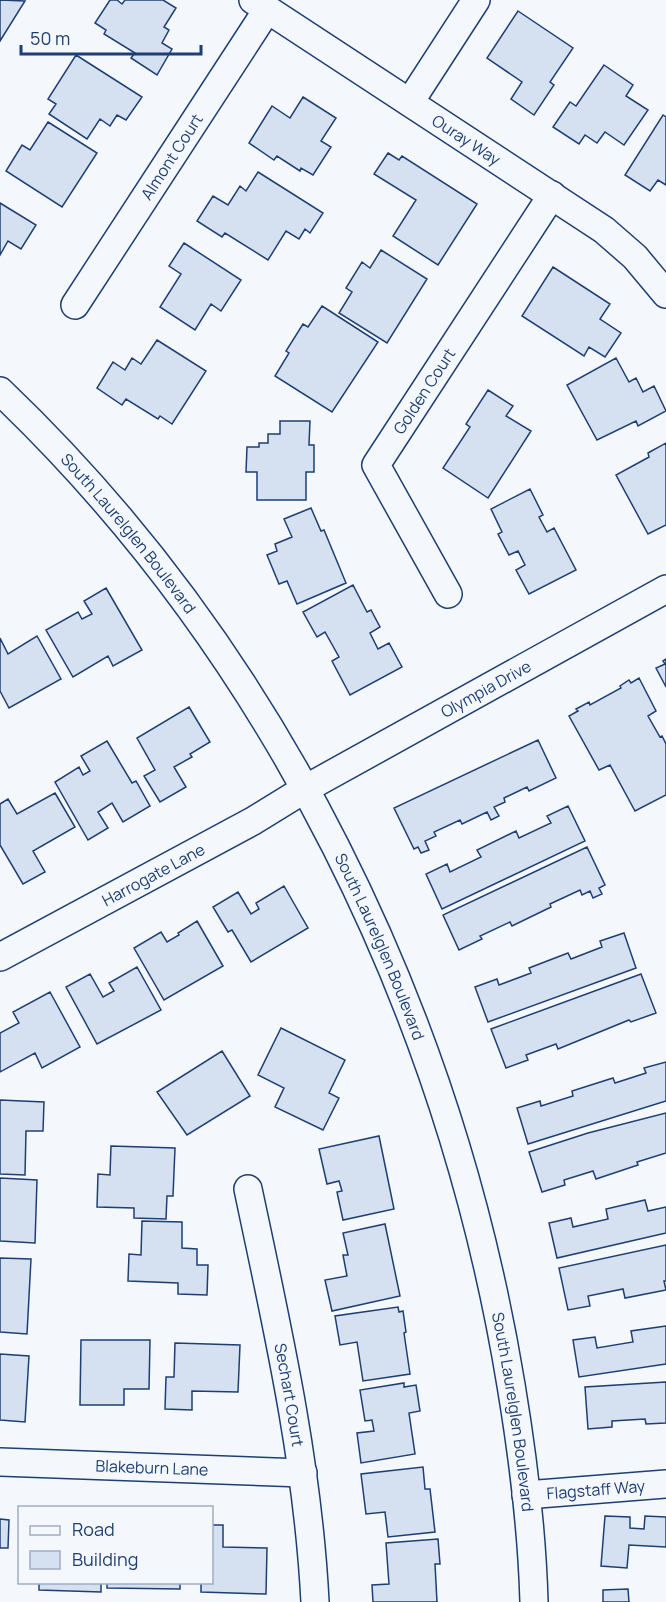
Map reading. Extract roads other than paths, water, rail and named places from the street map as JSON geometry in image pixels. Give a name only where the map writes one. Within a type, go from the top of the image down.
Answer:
[{"type":"street","points":[[410,102],[476,0]]},
{"type":"street","name":"Ouray Way","points":[[260,5],[604,230],[634,257],[666,294]]},
{"type":"street","name":"Almont Court","points":[[75,305],[260,5]]},
{"type":"street","name":"Golden Court","points":[[448,594],[376,465],[552,195]]},
{"type":"street","name":"South Laurelglen Boulevard","points":[[0,391],[83,477],[154,561],[244,687],[305,789],[350,875],[390,964],[425,1054],[456,1147],[482,1240],[503,1335],[519,1431],[534,1602]]},
{"type":"street","name":"Olympia Drive","points":[[305,789],[666,589]]},
{"type":"street","name":"Harrogate Lane","points":[[0,957],[253,821],[305,789]]},
{"type":"street","name":"Sechart Court","points":[[248,1189],[290,1388],[303,1473],[315,1602]]},
{"type":"street","name":"Blakeburn Lane","points":[[0,1462],[303,1473]]},
{"type":"street","name":"Flagstaff Way","points":[[526,1495],[666,1484]]}]
